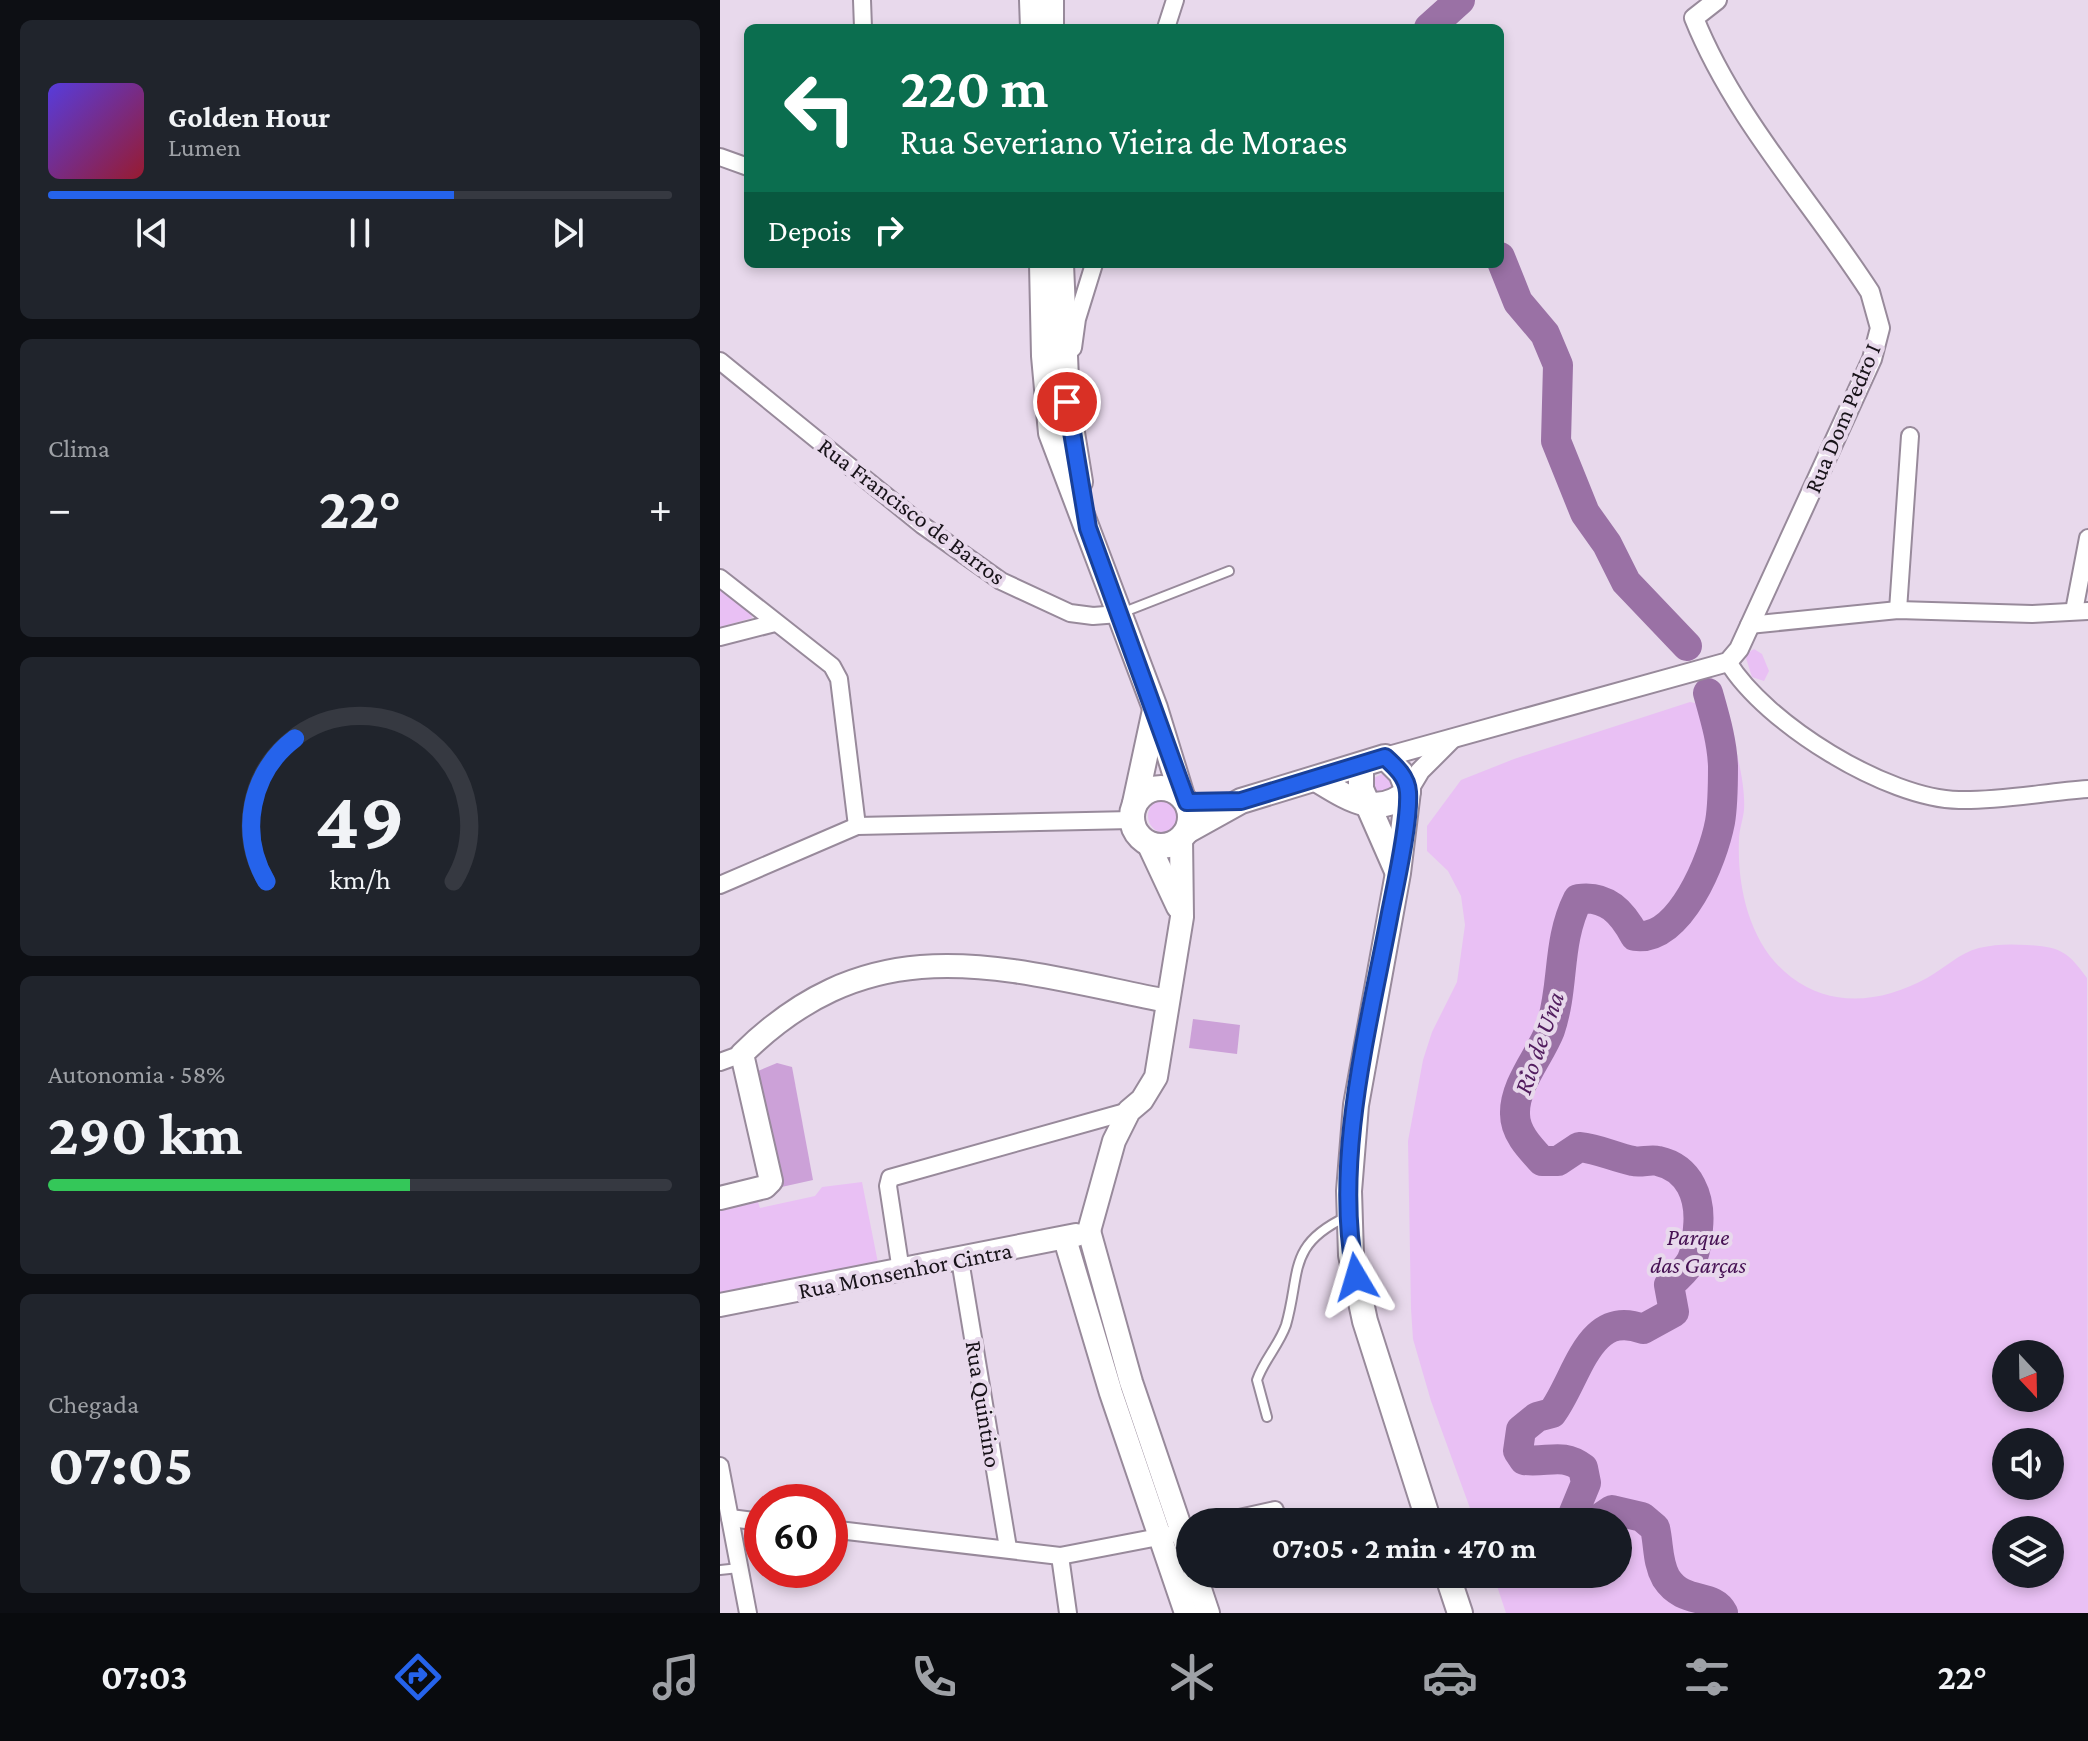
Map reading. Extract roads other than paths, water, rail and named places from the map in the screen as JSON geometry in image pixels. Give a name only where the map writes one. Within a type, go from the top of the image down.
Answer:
[{"type":"main road","points":[[1032,0],[1033,24]]},
{"type":"main road","points":[[1051,0],[1051,24]]},
{"type":"main road","points":[[1048,268],[1053,347],[1051,433],[1155,708],[1190,811],[1184,834],[1182,917],[1156,1077],[1142,1100],[1129,1111],[1114,1141],[1089,1231],[1121,1387]]},
{"type":"main road","points":[[1053,347],[1067,402],[1088,528]]},
{"type":"main road","points":[[1155,708],[1134,812],[1137,834],[1148,843],[1182,917]]},
{"type":"main road","points":[[1148,843],[1165,845],[1241,801],[1385,757],[1401,773],[1408,791],[1398,873],[1356,1105],[1351,1255],[1365,1321],[1425,1508]]},
{"type":"main road","points":[[1361,765],[1361,789],[1398,873]]},
{"type":"main road","points":[[1316,779],[1353,801],[1368,805],[1397,802],[1408,791]]},
{"type":"main road","points":[[1134,812],[1148,791],[1166,788],[1184,799],[1241,801]]},
{"type":"main road","points":[[720,1198],[765,1187],[771,1181],[742,1054],[764,1032],[826,992],[900,967],[953,963],[1005,969],[1167,1001]]},
{"type":"main road","name":"Rua Monsenhor Cintra","points":[[720,1305],[1065,1239],[1089,1231]]},
{"type":"main road","points":[[1065,1239],[1176,1529]]},
{"type":"main road","points":[[1183,1588],[1186,1613]]},
{"type":"main road","points":[[1200,1588],[1208,1613]]},
{"type":"main road","points":[[1452,1588],[1460,1613]]},
{"type":"street","points":[[862,0],[863,24]]},
{"type":"street","points":[[1167,24],[1175,0]]},
{"type":"street","points":[[1695,9],[1717,0]]},
{"type":"street","name":"Rua Dom Pedro I","points":[[1695,9],[1736,98],[1870,292],[1880,328],[1872,359],[1749,625],[1728,662]]},
{"type":"street","points":[[720,157],[744,166]]},
{"type":"street","points":[[1067,402],[1077,319],[1093,268]]},
{"type":"street","points":[[1053,347],[1077,319]]},
{"type":"street","name":"Rua Francisco de Barros","points":[[720,361],[922,525],[1001,581],[1070,613],[1093,616],[1119,614]]},
{"type":"street","points":[[1898,610],[1910,436]]},
{"type":"street","points":[[1749,625],[1898,610],[1943,613],[2081,611],[2088,538]]},
{"type":"street","points":[[720,578],[832,666],[839,679],[857,826]]},
{"type":"street","points":[[720,637],[775,623]]},
{"type":"street","points":[[1385,757],[1728,662],[1740,682],[1810,739],[1898,786],[1932,797],[1959,800],[2088,789]]},
{"type":"street","points":[[1408,791],[1420,771],[1454,737]]},
{"type":"street","points":[[720,885],[857,826],[1134,812]]},
{"type":"street","points":[[720,1062],[742,1054]]},
{"type":"street","points":[[901,1271],[888,1186],[890,1178],[1129,1111]]},
{"type":"street","name":"Rua Quintino","points":[[960,1260],[1008,1548]]},
{"type":"street","points":[[720,1466],[748,1613]]},
{"type":"street","points":[[730,1518],[744,1520]]},
{"type":"street","points":[[848,1531],[1060,1556],[1176,1532]]},
{"type":"street","points":[[1060,1556],[1068,1613]]},
{"type":"lane","points":[[1119,614],[1229,571]]},
{"type":"lane","points":[[1267,1417],[1257,1380],[1286,1324],[1295,1271],[1308,1241],[1350,1215]]},
{"type":"lane","points":[[720,1570],[739,1568]]},
{"type":"waterway","name":"Rio de Una","points":[[1433,24],[1460,0]]},
{"type":"waterway","name":"Rio de Una","points":[[1504,267],[1518,302],[1545,334],[1558,365],[1556,441],[1585,513],[1607,544],[1626,582],[1687,646]]},
{"type":"waterway","name":"Rio de Una","points":[[1576,1508],[1586,1483],[1583,1468],[1561,1459],[1524,1460],[1518,1451],[1521,1430],[1537,1417],[1552,1413],[1597,1337],[1609,1328],[1624,1325],[1643,1329],[1674,1312],[1669,1285],[1688,1266],[1694,1254],[1698,1206],[1686,1177],[1658,1161],[1633,1161],[1579,1147],[1558,1161],[1542,1161],[1518,1128],[1516,1103],[1523,1082],[1550,1030],[1558,997],[1566,932],[1578,899],[1597,900],[1612,907],[1635,936],[1651,934],[1666,926],[1680,912],[1702,876],[1716,838],[1723,794],[1721,748],[1708,693]]},
{"type":"waterway","name":"Rio de Una","points":[[1632,1515],[1642,1517],[1655,1528],[1661,1566],[1673,1587],[1712,1603],[1723,1613]]},
{"type":"park label","name":"Parque das Garças","points":[[1698,1250]]}]
